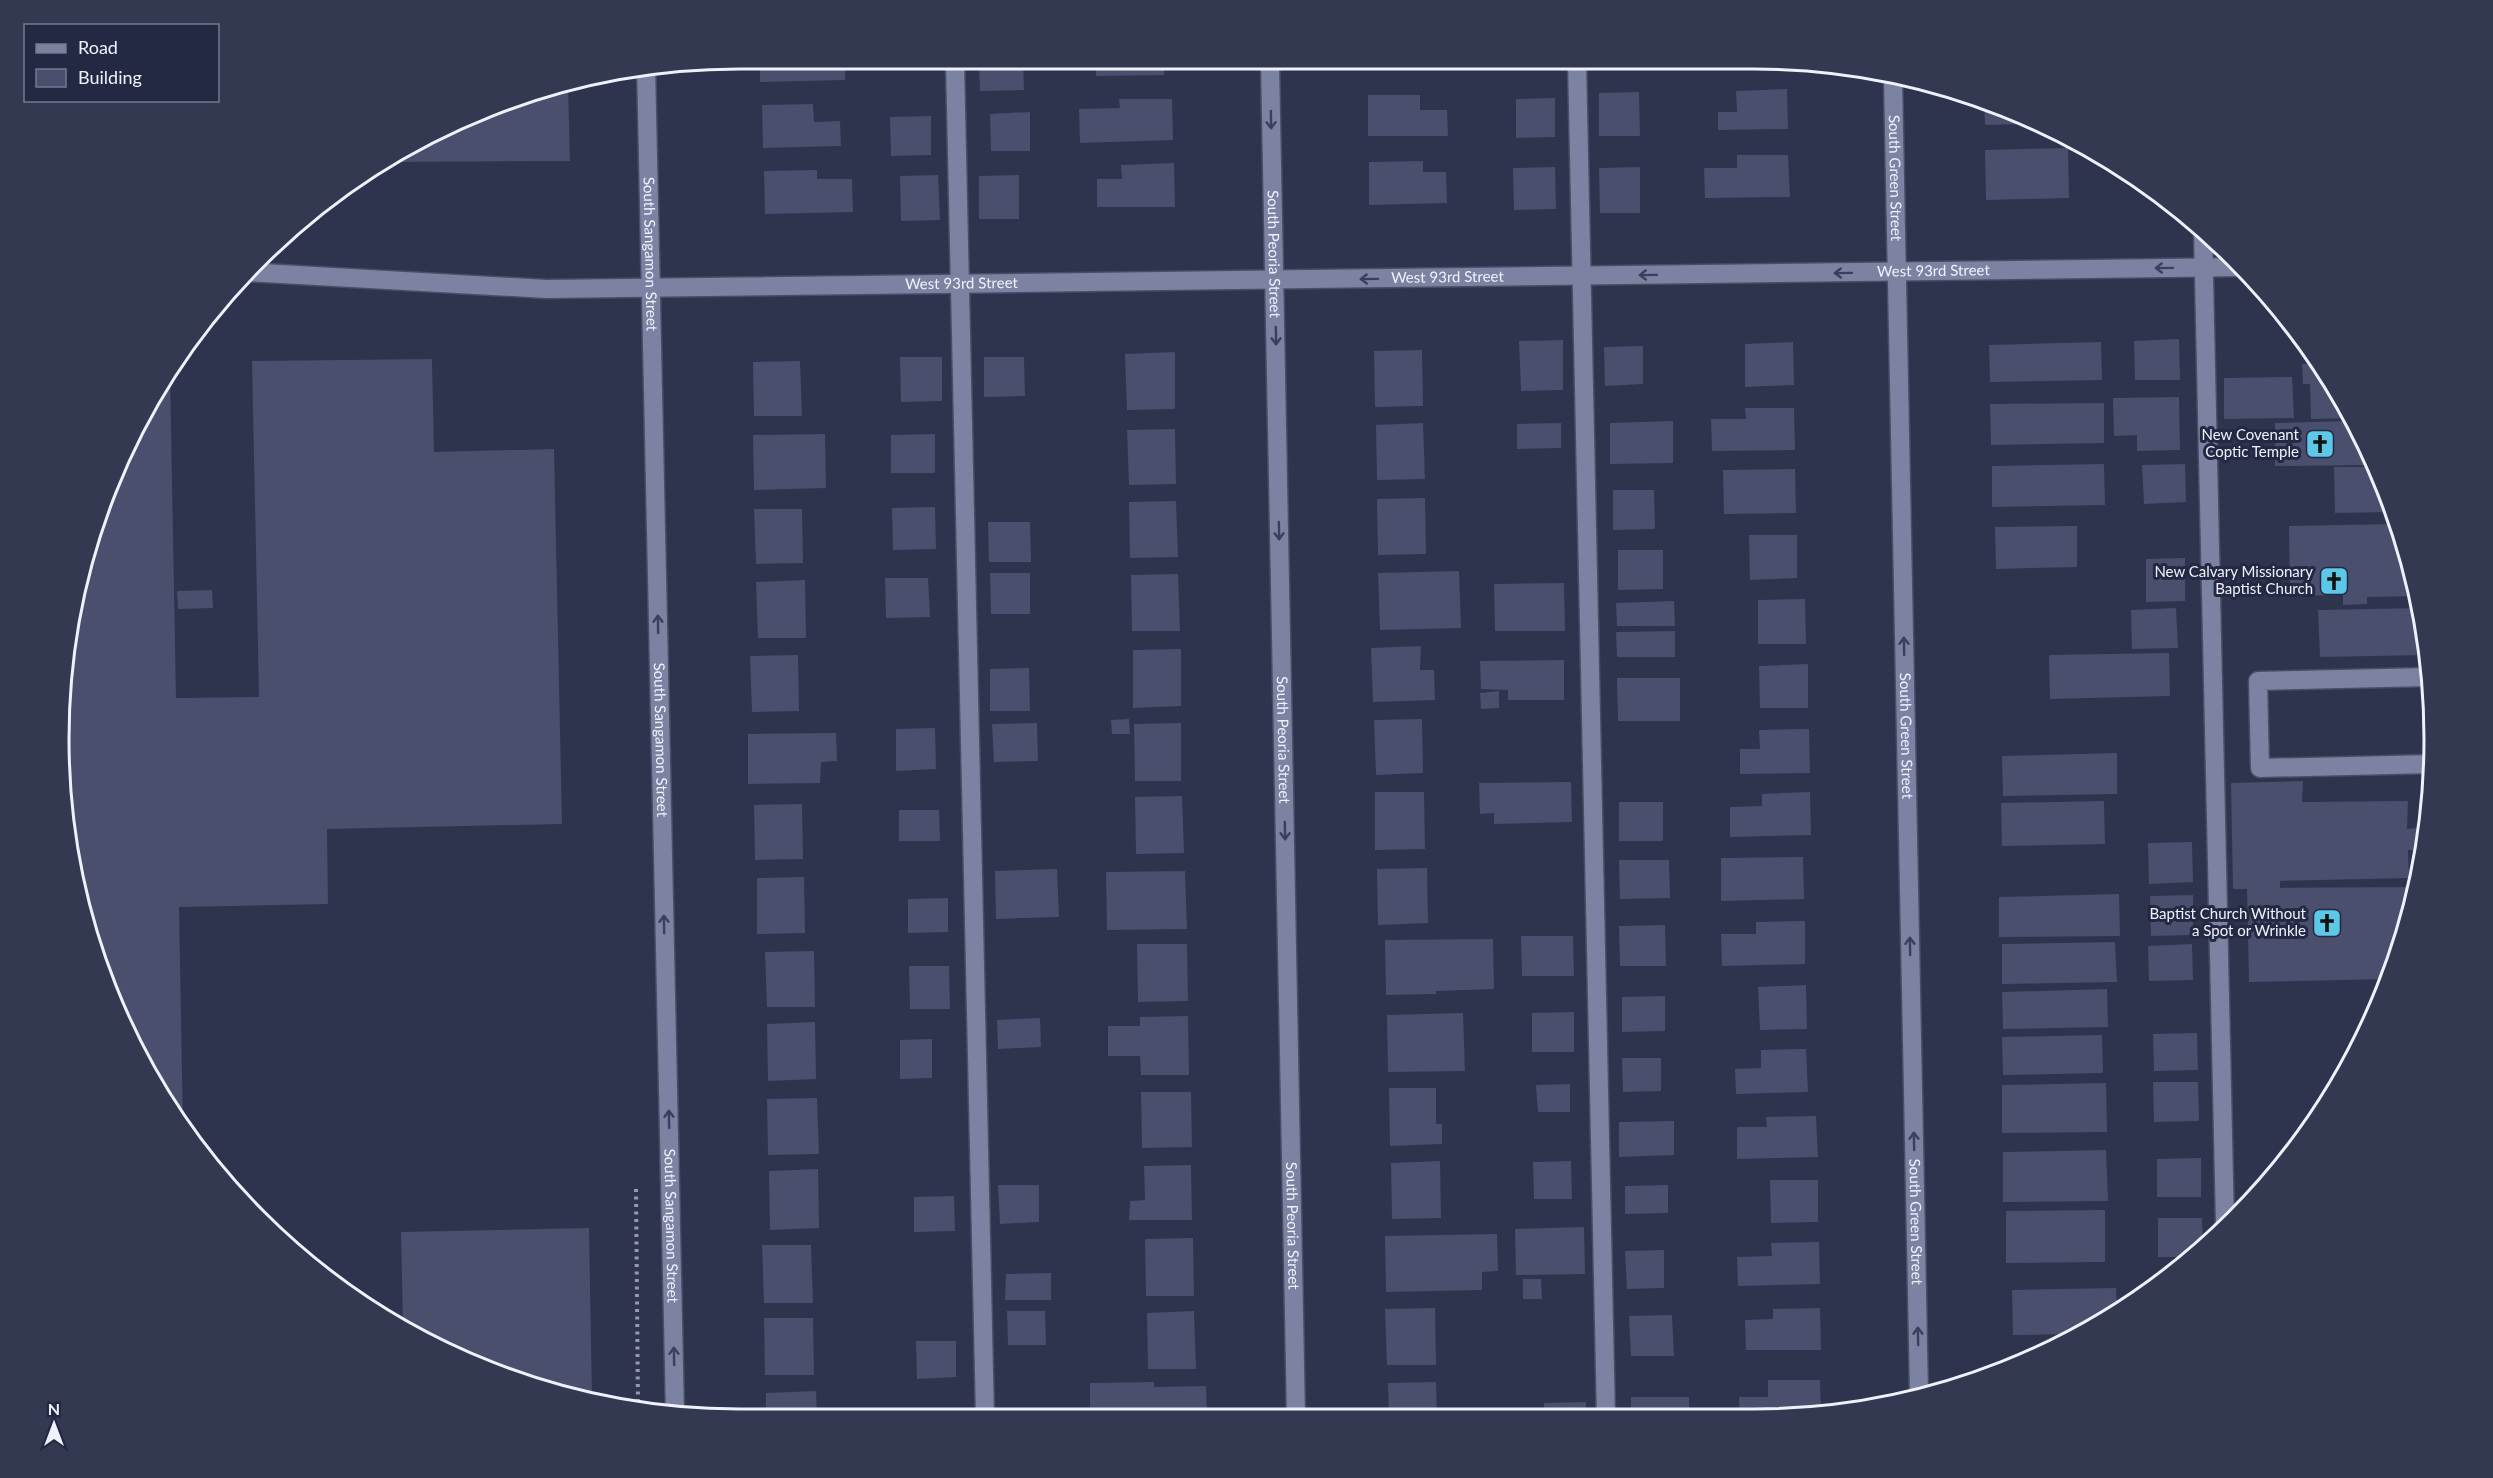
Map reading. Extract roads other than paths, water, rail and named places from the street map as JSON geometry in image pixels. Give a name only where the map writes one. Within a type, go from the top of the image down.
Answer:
[{"type":"street","points":[[955,69],[985,1409]]},
{"type":"street","name":"South Peoria Street","points":[[1270,69],[1296,1409]]},
{"type":"street","points":[[1577,69],[1606,1409]]},
{"type":"street","name":"South Sangamon Street","points":[[646,76],[675,1406]]},
{"type":"street","name":"South Green Street","points":[[1893,84],[1919,1388]]},
{"type":"street","points":[[2204,242],[2225,1216]]},
{"type":"street","name":"West 93rd Street","points":[[258,273],[547,289],[2230,267]]},
{"type":"street","points":[[2421,677],[2258,681],[2260,768],[2423,764]]},
{"type":"place","name":"New Covenant Coptic Temple","points":[[2320,444]]},
{"type":"place","name":"New Calvary Missionary Baptist Church","points":[[2334,581]]},
{"type":"place","name":"Baptist Church Without a Spot or Wrinkle","points":[[2327,923]]}]
